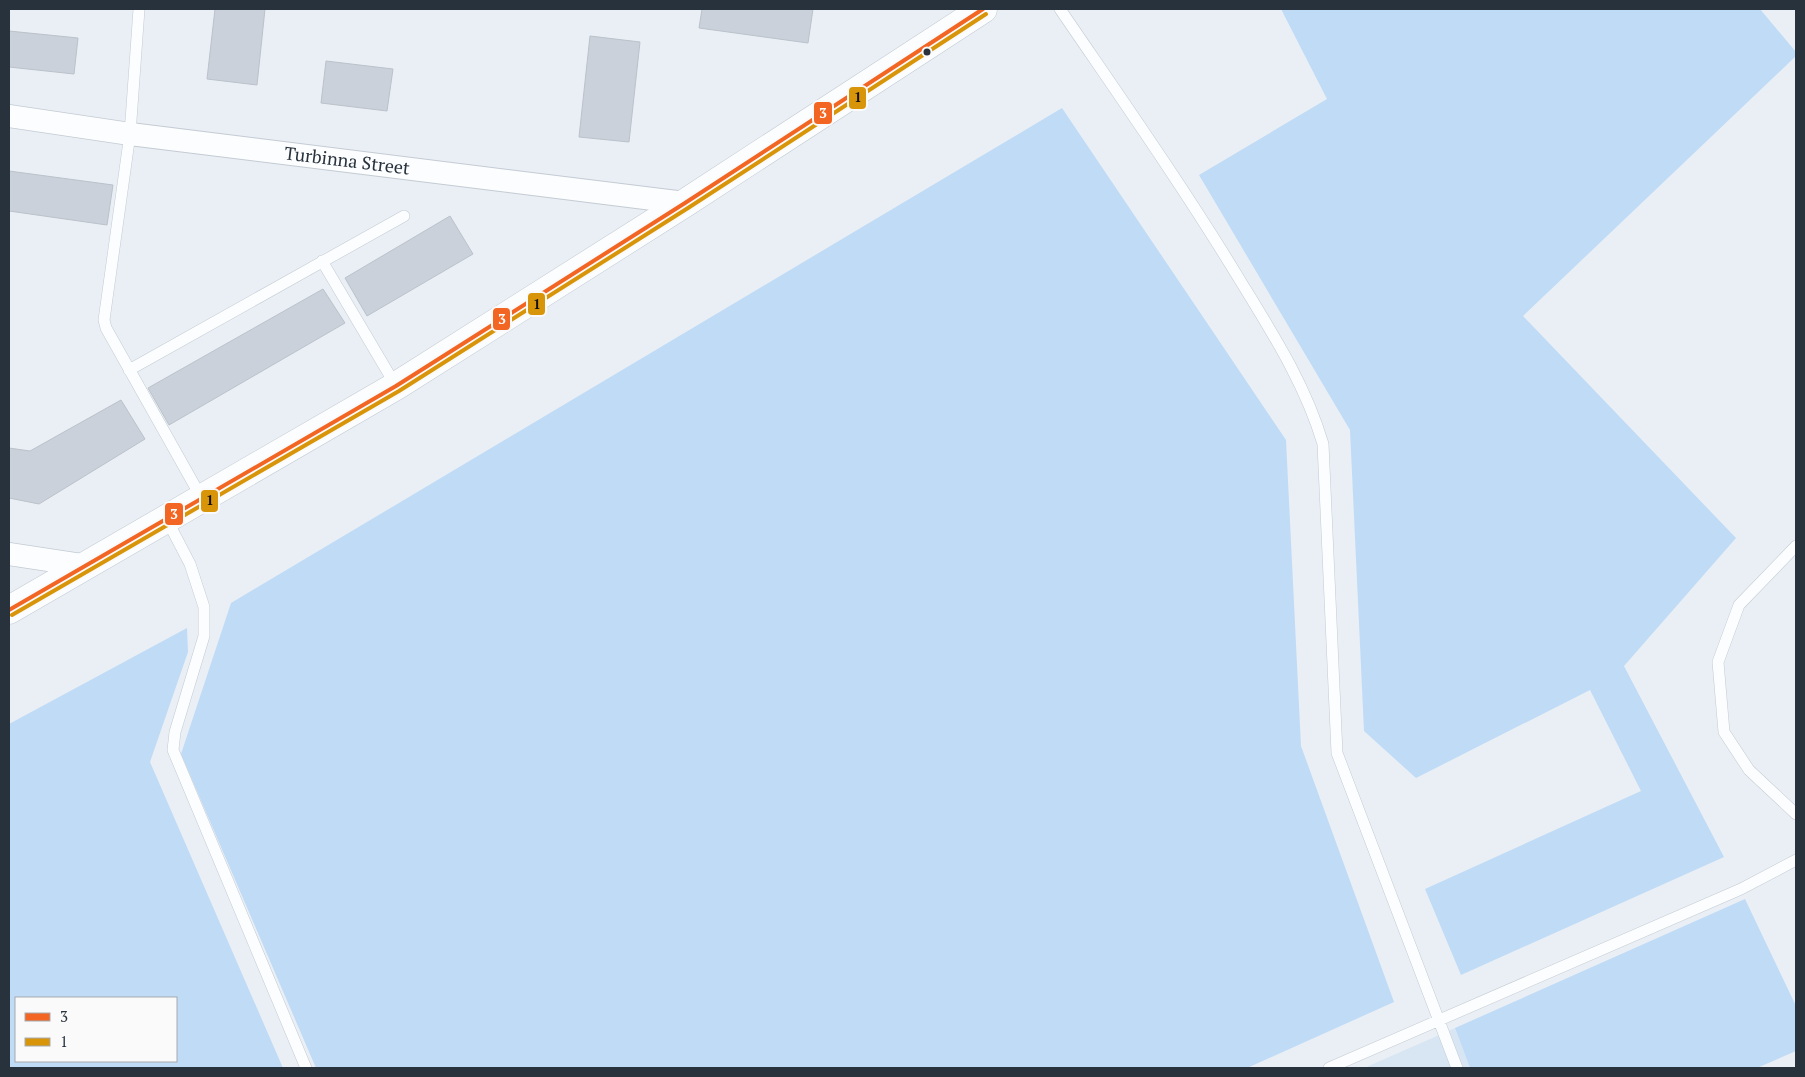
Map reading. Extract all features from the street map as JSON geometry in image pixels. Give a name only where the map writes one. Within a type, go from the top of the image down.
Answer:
[{"type":"street","points":[[9,610],[88,566],[201,497],[396,386],[685,203],[983,9]]},
{"type":"street","name":"Turbinna Street","points":[[9,116],[130,134],[685,203]]},
{"type":"street","points":[[9,554],[88,566]]},
{"type":"lane","points":[[139,9],[130,134],[104,320],[106,328],[129,370],[201,497]]},
{"type":"lane","points":[[1060,9],[1196,210],[1269,328],[1313,410],[1323,444],[1337,753],[1457,1068]]},
{"type":"lane","points":[[129,370],[404,216]]},
{"type":"lane","points":[[322,261],[396,386]]},
{"type":"lane","points":[[166,518],[190,564],[204,607],[204,636],[175,732],[173,750],[306,1068]]},
{"type":"lane","points":[[1796,546],[1738,605],[1718,662],[1724,732],[1749,770],[1796,814]]},
{"type":"lane","points":[[1329,1068],[1741,889],[1796,860]]},
{"type":"shaded area","points":[[1281,9],[1760,9],[1796,52],[1796,56],[1523,316],[1736,538],[1624,666],[1724,857],[1461,975],[1425,889],[1641,791],[1590,690],[1416,778],[1364,731],[1350,430],[1199,175],[1327,99]]},
{"type":"shaded area","points":[[1062,108],[1286,440],[1301,746],[1394,1002],[1247,1068],[316,1068],[181,754],[231,603]]},
{"type":"shaded area","points":[[187,628],[188,652],[150,762],[283,1068],[9,1068],[9,724]]},
{"type":"shaded area","points":[[1745,899],[1796,1006],[1796,1051],[1757,1068],[1470,1068],[1455,1028]]},
{"type":"shaded area","points":[[1455,1028],[1470,1068],[1364,1068]]},
{"type":"building","points":[[215,9],[265,9],[257,85],[207,79]]},
{"type":"building","points":[[702,9],[813,9],[808,43],[699,28]]},
{"type":"building","points":[[9,31],[78,38],[74,74],[9,67]]},
{"type":"building","points":[[590,36],[640,42],[629,142],[579,137]]},
{"type":"building","points":[[326,61],[393,69],[387,111],[321,103]]},
{"type":"building","points":[[9,171],[113,185],[107,225],[9,211]]},
{"type":"building","points":[[450,216],[473,254],[367,316],[345,278]]},
{"type":"building","points":[[323,289],[345,323],[169,425],[148,388]]},
{"type":"building","points":[[121,400],[145,439],[39,504],[9,498],[9,448],[30,451]]},
{"type":"transit line","name":"3","points":[[9,610],[396,386],[685,203],[983,9]]},
{"type":"transit line","name":"1","points":[[12,615],[399,391],[688,208],[986,14]]}]
